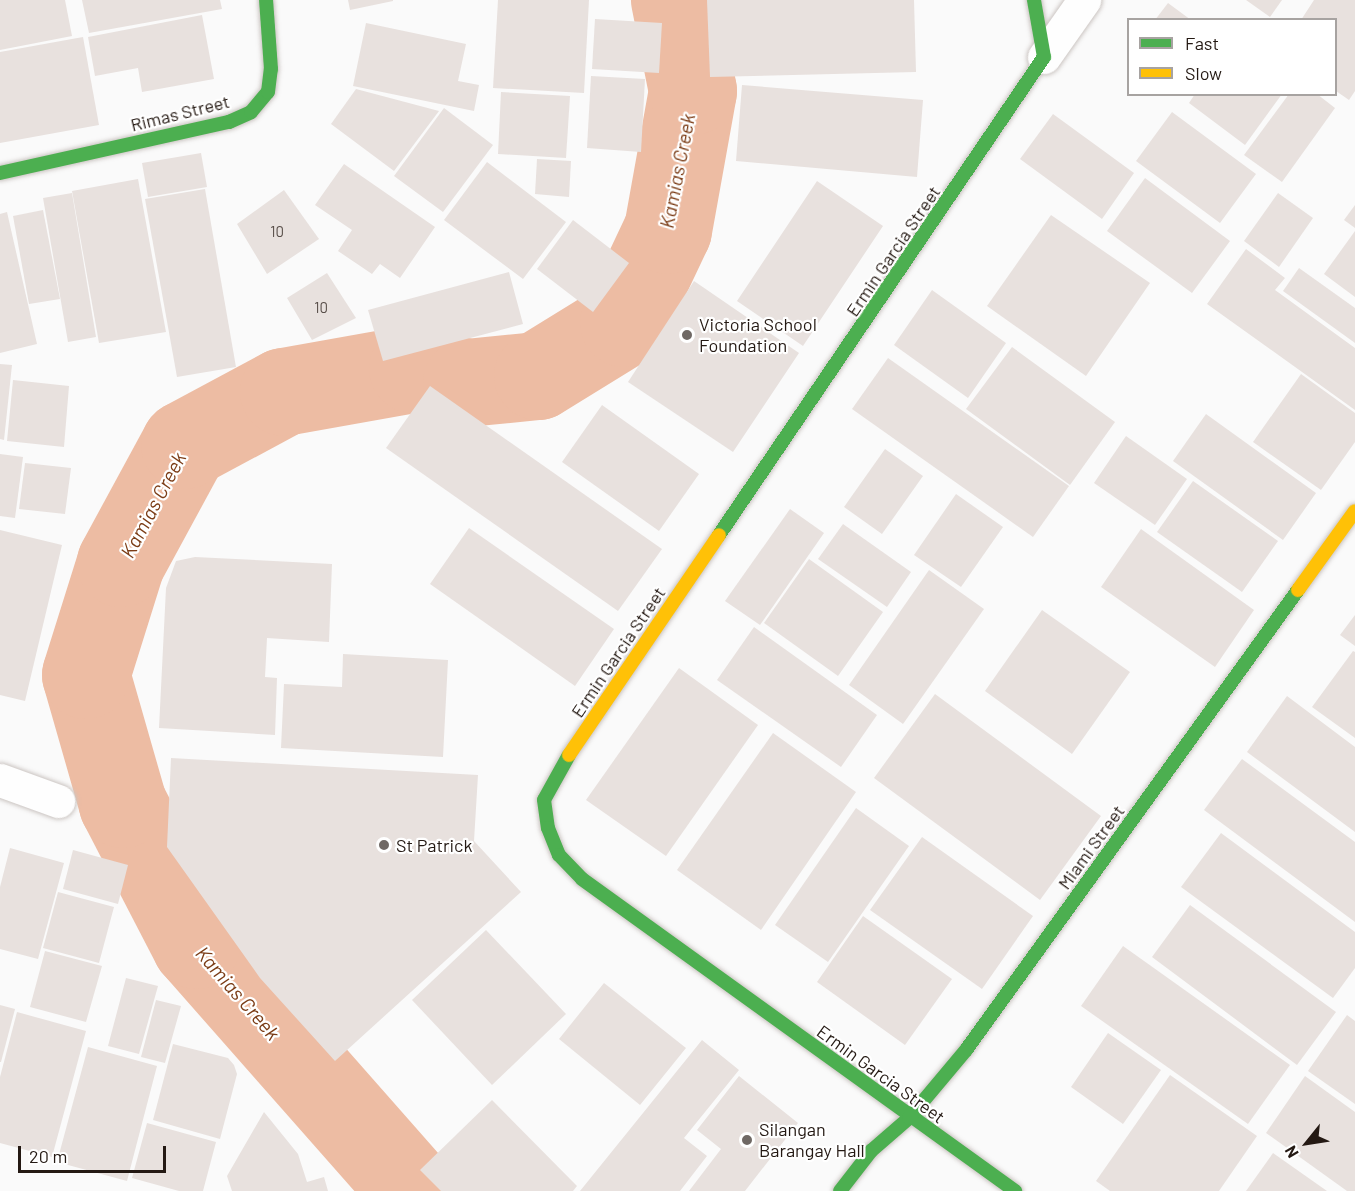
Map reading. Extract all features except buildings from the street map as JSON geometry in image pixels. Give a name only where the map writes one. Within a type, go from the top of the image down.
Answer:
[{"type":"street","name":"Rimas Street","points":[[0,174],[229,122],[251,112],[268,92],[271,69],[266,0]]},
{"type":"street","points":[[1034,0],[1044,57]]},
{"type":"street","points":[[1044,57],[1084,0]]},
{"type":"street","name":"Ermin Garcia Street","points":[[1015,1191],[909,1118],[582,879],[559,855],[548,828],[544,800],[554,777],[1044,57]]},
{"type":"street","name":"Miami Street","points":[[840,1191],[871,1151],[909,1118],[966,1050],[1355,511]]},
{"type":"street","points":[[0,780],[58,801]]},
{"type":"waterway","name":"Kamias Creek","points":[[413,1191],[196,945],[123,804],[86,675],[121,563],[185,445],[284,392],[413,369],[467,383],[538,376],[624,323],[668,230],[693,91],[675,0]]},
{"type":"traffic: fast","points":[[0,173],[229,122],[251,112],[268,92],[271,69],[266,0]]},
{"type":"traffic: fast","points":[[719,535],[1044,57],[1034,0]]},
{"type":"traffic: fast","points":[[840,1191],[871,1151],[909,1118],[966,1050],[1298,590]]},
{"type":"traffic: fast","points":[[569,755],[544,800],[548,828],[559,855],[582,879],[1015,1191]]},
{"type":"traffic: slow","points":[[1298,590],[1355,511]]},
{"type":"traffic: slow","points":[[569,755],[719,535]]},
{"type":"place","name":"Victoria School Foundation","points":[[687,335]]},
{"type":"place","name":"St Patrick","points":[[384,845]]},
{"type":"place","name":"Silangan Barangay Hall","points":[[747,1140]]}]
